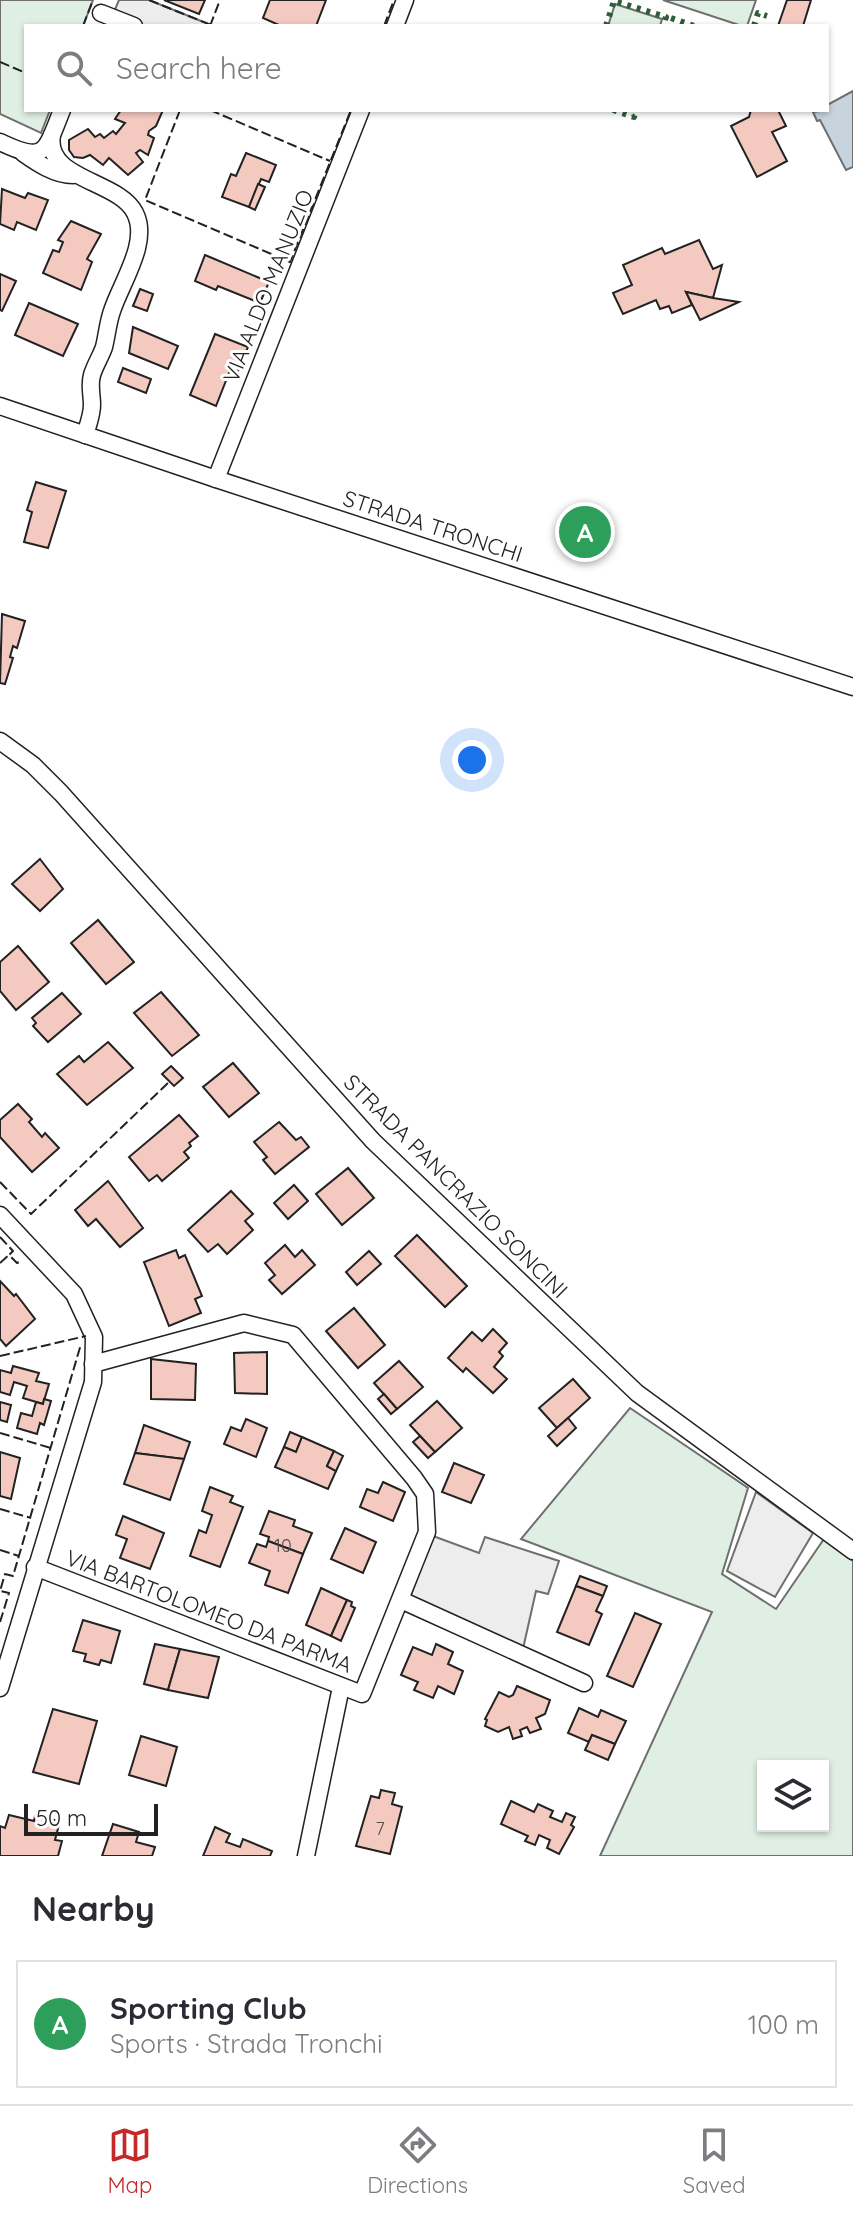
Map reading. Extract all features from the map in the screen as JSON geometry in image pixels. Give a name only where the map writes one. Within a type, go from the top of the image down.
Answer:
[{"type":"street","points":[[396,24],[405,0]]},
{"type":"street","points":[[101,13],[129,24]]},
{"type":"street","points":[[0,142],[30,155],[42,149],[52,135],[61,112]]},
{"type":"street","name":"VIA ALDO MANUZIO","points":[[216,479],[360,112]]},
{"type":"street","points":[[52,135],[51,147],[56,158],[78,176],[127,202],[135,213],[139,233],[93,373],[91,414],[85,435]]},
{"type":"street","points":[[23,153],[34,162],[61,174],[78,176]]},
{"type":"street","name":"STRADA TRONCHI","points":[[0,406],[853,687]]},
{"type":"street","name":"STRADA PANCRAZIO SONCINI","points":[[0,741],[48,779],[373,1141],[637,1393],[853,1551]]},
{"type":"street","points":[[0,1215],[74,1294],[94,1337],[93,1382],[0,1688]]},
{"type":"street","name":"VIA BARTOLOMEO DA PARMA","points":[[35,1567],[362,1694],[427,1532],[425,1494],[293,1335],[244,1323],[93,1364]]},
{"type":"street","points":[[401,1600],[584,1683]]},
{"type":"street","points":[[306,1856],[341,1687]]},
{"type":"green space","points":[[0,0],[93,0],[84,24],[24,24],[24,112],[49,112],[41,133],[0,114]]},
{"type":"green space","points":[[663,0],[756,0],[748,24],[736,24]]},
{"type":"green space","points":[[615,4],[662,19],[661,24],[609,24]]},
{"type":"green space","points":[[630,1408],[748,1488],[722,1574],[776,1609],[824,1539],[853,1561],[853,1856],[600,1856],[712,1612],[521,1539]]},
{"type":"shaded area","points":[[119,0],[149,0],[209,24],[109,24]]},
{"type":"shaded area","points":[[853,91],[853,167],[846,170],[813,112],[829,112],[829,104]]},
{"type":"shaded area","points":[[756,1492],[813,1533],[775,1597],[727,1571]]},
{"type":"shaded area","points":[[433,1536],[479,1553],[485,1537],[559,1561],[548,1594],[536,1591],[520,1662],[405,1611]]},
{"type":"building","points":[[164,0],[205,0],[199,14]]},
{"type":"building","points":[[270,0],[326,0],[317,24],[276,24],[263,18]]},
{"type":"building","points":[[787,0],[811,0],[804,24],[779,24]]},
{"type":"building","points":[[120,112],[162,112],[156,126],[149,131],[148,135],[154,138],[148,155],[140,150],[136,153],[143,162],[128,175],[109,158],[103,165],[90,155],[74,157],[69,150],[69,140],[88,129],[95,137],[100,134],[104,138],[113,131],[116,134],[125,123],[115,119]]},
{"type":"building","points":[[750,112],[779,112],[786,126],[772,132],[787,161],[757,177],[731,126],[749,117]]},
{"type":"building","points":[[246,153],[276,165],[269,182],[261,179],[249,207],[222,197],[231,174],[236,176]]},
{"type":"building","points":[[258,184],[265,187],[255,210],[249,207]]},
{"type":"building","points":[[2,189],[25,198],[28,193],[48,200],[36,230],[17,222],[14,230],[0,224]]},
{"type":"building","points":[[71,221],[101,234],[87,259],[92,262],[81,290],[43,273],[53,250],[59,252],[63,242],[58,240]]},
{"type":"building","points":[[699,240],[713,269],[722,265],[713,298],[686,292],[692,305],[672,313],[669,306],[660,309],[656,300],[623,314],[613,293],[632,285],[623,265],[662,248],[665,254]]},
{"type":"building","points":[[205,255],[269,282],[260,303],[218,286],[216,290],[195,281]]},
{"type":"building","points":[[0,274],[16,281],[2,311],[0,310]]},
{"type":"building","points":[[140,289],[153,294],[147,311],[133,306]]},
{"type":"building","points":[[686,292],[713,298],[739,302],[700,320]]},
{"type":"building","points":[[29,303],[78,324],[63,356],[15,335]]},
{"type":"building","points":[[133,327],[178,346],[168,369],[129,353]]},
{"type":"building","points":[[215,334],[248,347],[238,371],[231,368],[216,406],[190,395]]},
{"type":"building","points":[[123,368],[151,379],[146,393],[118,382]]},
{"type":"building","points":[[36,482],[66,491],[48,548],[24,542],[32,512],[27,510]]},
{"type":"building","points":[[2,614],[25,621],[17,648],[13,646],[10,657],[13,658],[5,684],[0,683]]},
{"type":"building","points":[[40,859],[63,889],[40,911],[12,884]]},
{"type":"building","points":[[98,920],[134,962],[106,984],[71,943]]},
{"type":"building","points":[[18,946],[49,982],[16,1010],[0,991],[0,962]]},
{"type":"building","points":[[161,992],[199,1035],[172,1056],[134,1013]]},
{"type":"building","points":[[62,993],[81,1014],[48,1042],[33,1026],[36,1023],[32,1018]]},
{"type":"building","points":[[108,1042],[133,1068],[87,1105],[57,1074],[79,1056],[84,1062]]},
{"type":"building","points":[[233,1063],[259,1093],[229,1117],[203,1087]]},
{"type":"building","points":[[171,1066],[183,1078],[174,1086],[162,1074]]},
{"type":"building","points":[[18,1104],[32,1119],[29,1122],[42,1137],[45,1133],[59,1148],[32,1172],[0,1137],[0,1120]]},
{"type":"building","points":[[179,1115],[198,1136],[184,1152],[189,1158],[162,1181],[157,1175],[149,1181],[129,1157]]},
{"type":"building","points":[[279,1122],[296,1140],[301,1137],[309,1147],[275,1174],[263,1160],[267,1157],[254,1142]]},
{"type":"building","points":[[348,1168],[374,1198],[342,1225],[316,1194]]},
{"type":"building","points":[[108,1181],[143,1228],[120,1247],[96,1219],[88,1226],[75,1210]]},
{"type":"building","points":[[294,1185],[308,1201],[288,1219],[274,1203]]},
{"type":"building","points":[[231,1191],[253,1214],[245,1221],[253,1230],[227,1254],[218,1244],[208,1252],[188,1230]]},
{"type":"building","points":[[417,1235],[467,1286],[445,1307],[395,1256]]},
{"type":"building","points":[[285,1245],[295,1257],[302,1250],[315,1265],[282,1294],[269,1280],[275,1275],[265,1263]]},
{"type":"building","points":[[176,1250],[179,1258],[185,1255],[202,1296],[195,1299],[201,1313],[169,1326],[144,1262]]},
{"type":"building","points":[[369,1251],[381,1264],[357,1285],[346,1272]]},
{"type":"building","points":[[0,1281],[14,1296],[16,1294],[35,1319],[6,1346],[0,1339]]},
{"type":"building","points":[[354,1308],[385,1345],[358,1368],[326,1331]]},
{"type":"building","points":[[493,1329],[507,1343],[499,1352],[503,1356],[494,1367],[507,1379],[493,1393],[466,1368],[463,1372],[448,1358],[472,1332],[482,1341]]},
{"type":"building","points":[[267,1352],[267,1394],[235,1393],[234,1353]]},
{"type":"building","points":[[151,1359],[196,1364],[195,1400],[151,1399]]},
{"type":"building","points":[[399,1361],[423,1387],[397,1409],[374,1383]]},
{"type":"building","points":[[13,1366],[39,1373],[36,1381],[49,1384],[43,1404],[23,1398],[27,1386],[14,1382],[10,1395],[0,1392],[0,1370],[11,1373]]},
{"type":"building","points":[[573,1379],[590,1398],[557,1428],[539,1408]]},
{"type":"building","points":[[384,1394],[397,1409],[391,1414],[378,1399]]},
{"type":"building","points":[[44,1399],[51,1401],[44,1425],[40,1423],[37,1434],[17,1428],[21,1413],[32,1416],[36,1402],[43,1404]]},
{"type":"building","points":[[437,1401],[462,1428],[435,1452],[410,1425]]},
{"type":"building","points":[[0,1402],[11,1405],[7,1422],[0,1420]]},
{"type":"building","points":[[568,1418],[576,1428],[557,1446],[548,1436]]},
{"type":"building","points":[[246,1419],[267,1428],[256,1457],[224,1444],[231,1427],[241,1431]]},
{"type":"building","points":[[144,1425],[190,1442],[184,1459],[135,1453]]},
{"type":"building","points":[[290,1432],[302,1437],[296,1452],[284,1447]]},
{"type":"building","points":[[420,1436],[435,1452],[428,1458],[413,1442]]},
{"type":"building","points":[[302,1437],[334,1451],[327,1466],[336,1471],[328,1489],[275,1467],[284,1447],[296,1452]]},
{"type":"building","points":[[334,1451],[343,1456],[336,1471],[327,1466]]},
{"type":"building","points":[[0,1452],[20,1458],[11,1499],[0,1496]]},
{"type":"building","points":[[135,1453],[184,1459],[170,1500],[124,1484]]},
{"type":"building","points":[[454,1463],[484,1475],[471,1503],[442,1492]]},
{"type":"building","points":[[383,1482],[405,1492],[393,1521],[360,1507],[367,1489],[378,1493]]},
{"type":"building","points":[[210,1487],[233,1496],[230,1502],[243,1507],[220,1567],[190,1556],[199,1530],[206,1533],[212,1515],[202,1511]]},
{"type":"building","points":[[269,1511],[295,1520],[293,1526],[312,1533],[303,1554],[268,1541],[269,1537],[260,1534]]},
{"type":"building","points":[[123,1516],[164,1533],[150,1569],[120,1558],[127,1539],[116,1535]]},
{"type":"building","points":[[345,1528],[376,1542],[363,1573],[331,1559]]},
{"type":"building","points":[[268,1541],[303,1554],[288,1593],[265,1585],[270,1571],[249,1563],[257,1544],[266,1547]]},
{"type":"building","points":[[580,1576],[607,1586],[603,1596],[576,1586]]},
{"type":"building","points":[[576,1586],[603,1596],[596,1611],[602,1614],[589,1645],[557,1632]]},
{"type":"building","points":[[321,1588],[347,1600],[331,1636],[306,1625]]},
{"type":"building","points":[[347,1600],[355,1608],[341,1641],[331,1636]]},
{"type":"building","points":[[635,1613],[661,1624],[633,1687],[607,1676]]},
{"type":"building","points":[[83,1620],[120,1631],[111,1663],[101,1660],[99,1665],[84,1661],[86,1654],[73,1651]]},
{"type":"building","points":[[155,1644],[180,1649],[168,1690],[144,1684]]},
{"type":"building","points":[[436,1644],[453,1652],[448,1664],[463,1671],[454,1694],[438,1686],[433,1698],[414,1690],[418,1682],[401,1675],[413,1647],[432,1655]]},
{"type":"building","points":[[180,1649],[219,1657],[208,1698],[168,1690]]},
{"type":"building","points":[[517,1686],[550,1700],[545,1714],[536,1718],[541,1729],[530,1733],[527,1727],[520,1730],[522,1736],[513,1739],[509,1727],[498,1732],[485,1726],[485,1719],[499,1692],[509,1697]]},
{"type":"building","points":[[579,1708],[598,1717],[601,1710],[626,1721],[615,1744],[592,1735],[589,1742],[568,1733]]},
{"type":"building","points":[[53,1709],[97,1721],[79,1784],[33,1772]]},
{"type":"building","points":[[592,1735],[615,1744],[608,1760],[585,1750]]},
{"type":"building","points":[[141,1736],[177,1747],[166,1786],[129,1775]]},
{"type":"building","points":[[381,1790],[395,1793],[392,1804],[402,1807],[390,1854],[356,1846],[371,1796],[379,1798]]},
{"type":"building","points":[[511,1801],[534,1812],[538,1804],[553,1811],[550,1817],[562,1822],[566,1813],[575,1817],[571,1825],[574,1827],[559,1854],[547,1848],[550,1840],[539,1835],[535,1845],[525,1841],[528,1836],[501,1824]]},
{"type":"building","points":[[9,1815],[34,1821],[35,1816],[60,1821],[55,1840],[62,1841],[58,1856],[0,1856],[0,1826],[5,1828]]},
{"type":"building","points":[[113,1824],[139,1832],[136,1842],[155,1847],[152,1856],[102,1856]]},
{"type":"building","points":[[215,1827],[230,1834],[226,1842],[240,1847],[243,1839],[272,1851],[270,1856],[203,1856]]},
{"type":"hedge","points":[[607,24],[614,1],[666,17],[664,24]]},
{"type":"hedge","points":[[755,24],[758,13],[767,16]]},
{"type":"hedge","points":[[671,18],[688,24]]},
{"type":"hedge","points":[[619,112],[634,117],[635,112]]},
{"type":"fence","points":[[84,24],[93,0]]},
{"type":"fence","points":[[149,0],[209,24]]},
{"type":"fence","points":[[211,24],[220,0]]},
{"type":"fence","points":[[385,24],[394,0]]},
{"type":"fence","points":[[0,62],[24,72]]},
{"type":"fence","points":[[179,112],[145,200],[290,262],[350,112]]},
{"type":"fence","points":[[215,112],[330,161]]},
{"type":"fence","points":[[0,1182],[31,1214],[168,1083]]},
{"type":"fence","points":[[0,1237],[13,1251],[9,1255],[17,1263],[22,1261]]},
{"type":"fence","points":[[0,1263],[9,1255]]},
{"type":"fence","points":[[0,1356],[86,1336]]},
{"type":"fence","points":[[0,1622],[9,1593],[0,1591],[5,1574],[13,1576],[81,1344]]},
{"type":"fence","points":[[0,1433],[51,1448]]},
{"type":"fence","points":[[0,1509],[31,1518]]},
{"type":"fence","points":[[0,1550],[19,1556]]},
{"type":"place","name":"Sporting Club","points":[[585,532]]}]
